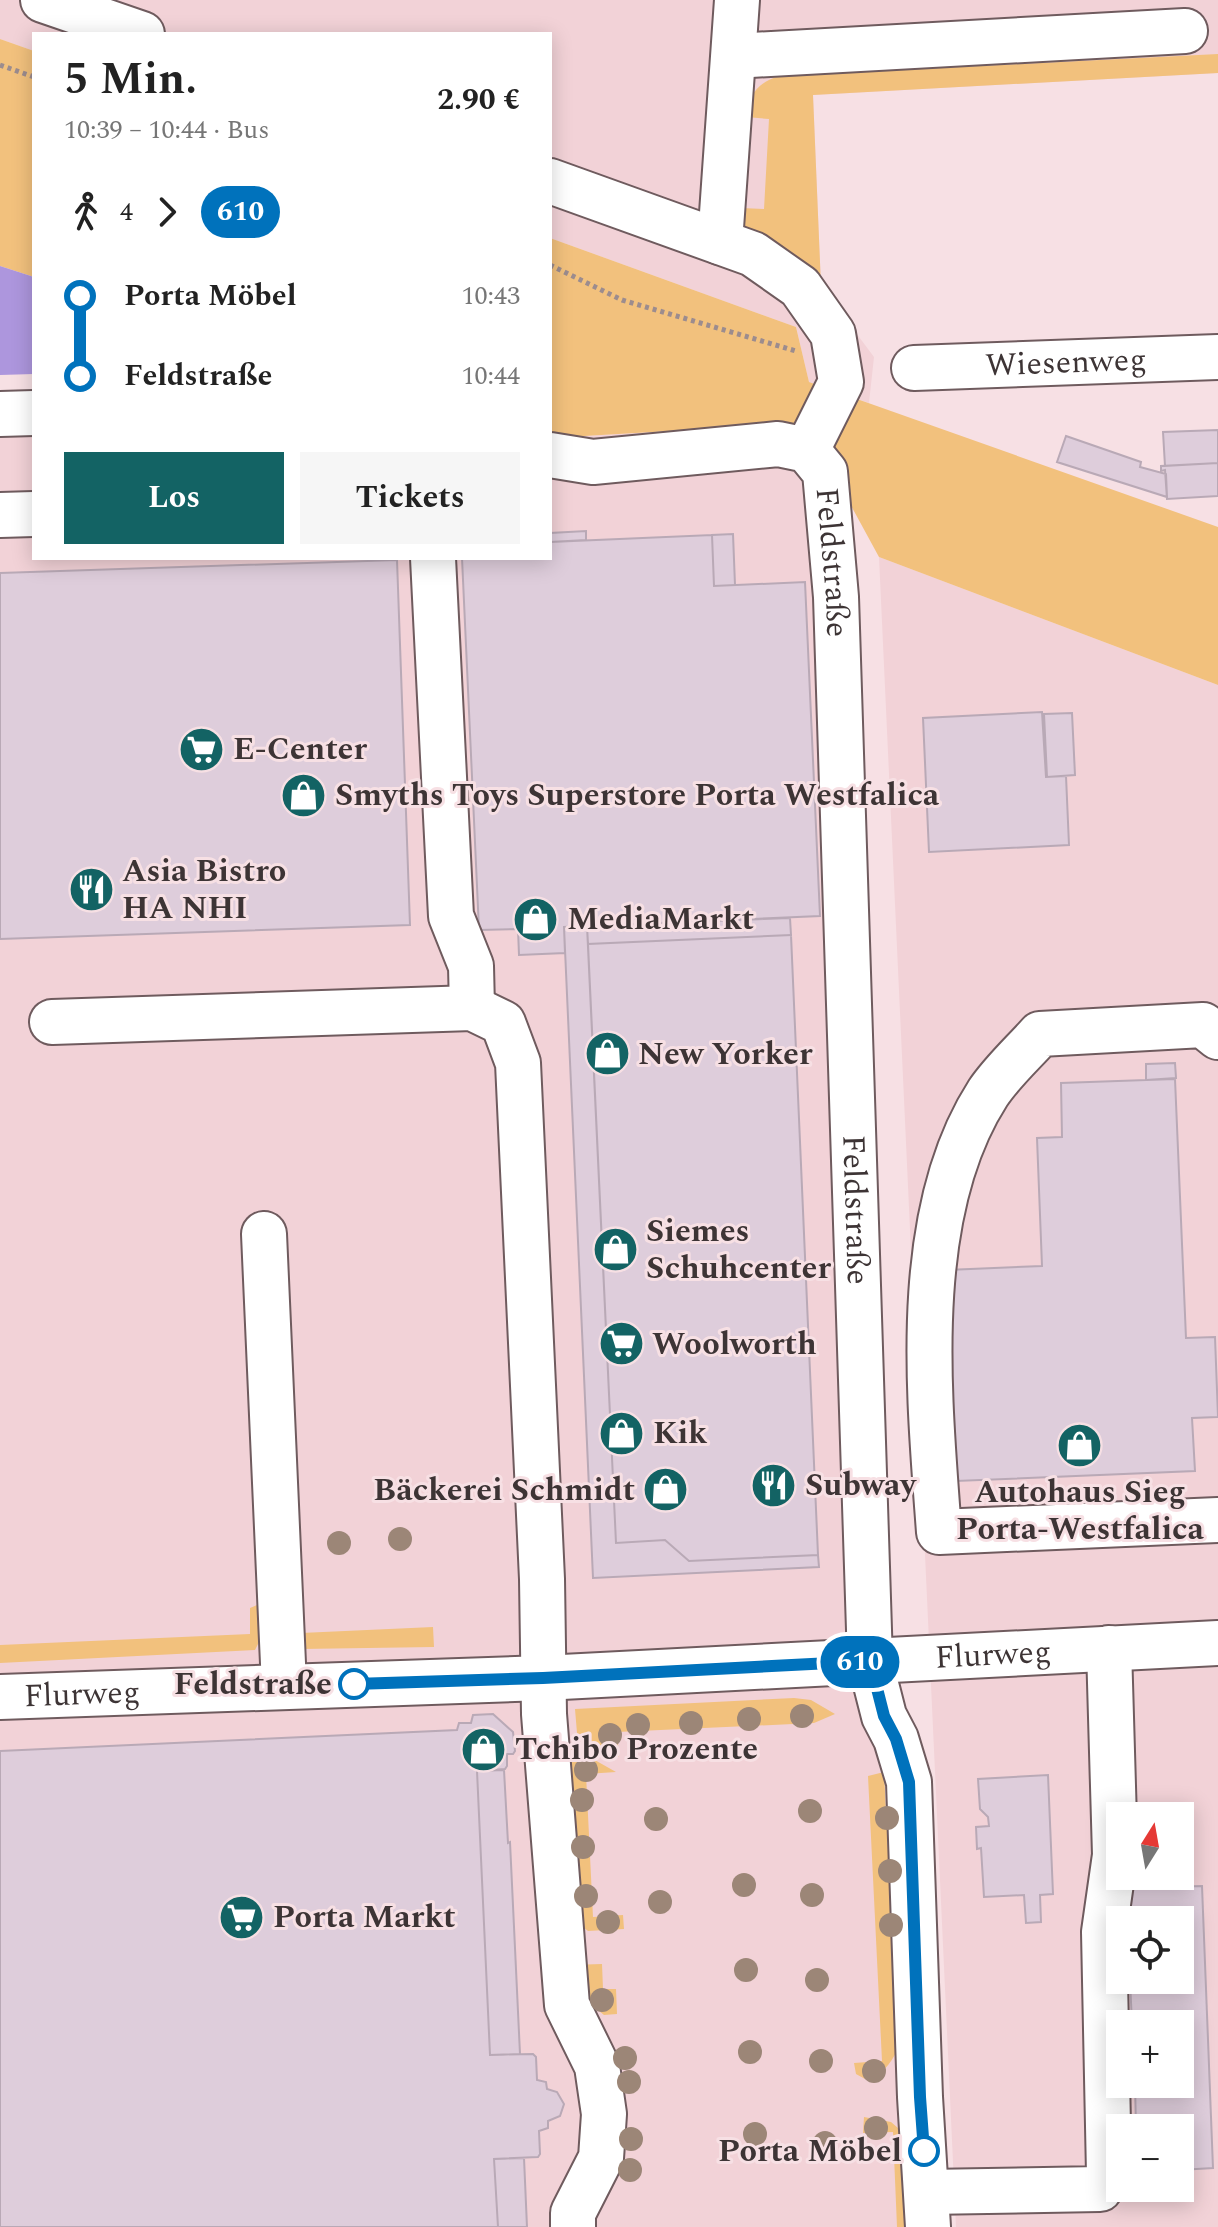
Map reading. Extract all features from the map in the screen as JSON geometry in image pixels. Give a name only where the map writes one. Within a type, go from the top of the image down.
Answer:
[{"type":"street","points":[[43,0],[136,32]]},
{"type":"street","points":[[720,242],[737,0]]},
{"type":"street","points":[[734,56],[1185,31]]},
{"type":"street","points":[[552,182],[753,254],[800,287],[833,334],[841,382],[807,450]]},
{"type":"street","name":"Wiesenweg","points":[[914,368],[1218,357]]},
{"type":"street","points":[[0,414],[32,413]]},
{"type":"street","name":"Feldstraße","points":[[552,455],[593,462],[778,444],[807,450],[825,472],[836,597],[870,1661],[884,1716],[896,1739],[909,1782],[920,2097],[928,2210]]},
{"type":"street","points":[[0,515],[32,514]]},
{"type":"street","points":[[433,560],[451,916],[471,966],[472,1008]]},
{"type":"street","points":[[52,1022],[472,1008],[503,1023],[518,1063],[545,1650],[543,1678],[567,2005],[597,2066],[604,2114],[601,2158],[573,2213],[573,2227]]},
{"type":"street","points":[[1218,1037],[1203,1025],[1040,1034],[989,1092],[962,1144],[941,1216],[929,1305],[939,1532],[1218,1520]]},
{"type":"street","points":[[264,1234],[284,1686]]},
{"type":"street","name":"Flurweg","points":[[0,1697],[543,1678],[1218,1643]]},
{"type":"street","points":[[928,2210],[1022,2192],[1100,2189],[1109,2174],[1104,1932],[1115,1855],[1109,1648]]},
{"type":"path","points":[[0,65],[32,76]]},
{"type":"path","points":[[552,266],[622,300],[798,352],[804,365],[838,361]]},
{"type":"shaded area","points":[[0,0],[1218,0],[1218,73],[813,95],[821,286],[874,357],[869,403],[809,382],[796,327],[552,239],[552,32],[32,32],[32,50],[0,39]]},
{"type":"shaded area","points":[[0,39],[32,50],[32,276],[0,266]]},
{"type":"shaded area","points":[[1218,54],[1218,73],[813,95],[821,286],[743,227],[741,208],[764,209],[769,119],[746,117],[747,109],[760,86],[780,76]]},
{"type":"shaded area","points":[[552,239],[796,327],[809,382],[1218,527],[1218,685],[879,557],[806,423],[552,438]]},
{"type":"shaded area","points":[[0,266],[32,276],[32,374],[0,375]]},
{"type":"shaded area","points":[[32,406],[32,560],[552,560],[552,438],[807,423],[834,625],[904,2227],[0,2227],[0,408]]},
{"type":"shaded area","points":[[879,557],[1218,685],[1218,2227],[956,2227]]},
{"type":"shaded area","points":[[257,1605],[259,1642],[255,1650],[0,1663],[0,1645],[250,1634],[250,1608]]},
{"type":"shaded area","points":[[433,1627],[434,1647],[301,1649],[301,1633]]},
{"type":"shaded area","points":[[794,1698],[811,1700],[835,1714],[814,1723],[617,1732],[619,1757],[612,1757],[577,1733],[575,1709]]},
{"type":"shaded area","points":[[570,1746],[616,1772],[586,1774],[593,1917],[623,1915],[624,1929],[588,1931],[578,1923]]},
{"type":"shaded area","points":[[884,1772],[898,2049],[885,2068],[865,2079],[856,2074],[854,2063],[882,2061],[868,1776]]},
{"type":"shaded area","points":[[602,1964],[603,1989],[616,1989],[617,2014],[604,2015],[572,1989],[570,1965]]},
{"type":"shaded area","points":[[864,2117],[891,2122],[905,2134],[907,2227],[897,2227],[893,2132],[863,2133]]},
{"type":"building","points":[[1218,430],[1218,463],[1165,466],[1163,432]]},
{"type":"building","points":[[1066,436],[1141,462],[1140,467],[1166,474],[1167,497],[1057,462]]},
{"type":"building","points":[[1218,463],[1218,496],[1167,499],[1165,470],[1161,471],[1161,466]]},
{"type":"building","points":[[586,531],[586,540],[552,542],[552,533]]},
{"type":"building","points":[[733,534],[735,585],[714,586],[712,535]]},
{"type":"building","points":[[712,535],[714,586],[805,582],[820,916],[564,927],[565,953],[519,955],[518,929],[479,930],[462,560],[552,560],[552,542]]},
{"type":"building","name":"E-Center","points":[[397,560],[410,925],[0,939],[0,573]]},
{"type":"building","points":[[1042,712],[1046,777],[1066,776],[1069,845],[929,852],[923,718]]},
{"type":"building","points":[[1072,713],[1075,775],[1047,777],[1044,714]]},
{"type":"building","points":[[790,918],[791,935],[588,944],[587,926]]},
{"type":"building","points":[[587,926],[616,1543],[665,1540],[689,1561],[818,1555],[819,1567],[593,1578],[564,927]]},
{"type":"building","points":[[791,935],[818,1555],[689,1561],[665,1540],[616,1543],[588,944]]},
{"type":"building","points":[[1175,1063],[1176,1078],[1146,1080],[1146,1064]]},
{"type":"building","points":[[1175,1079],[1186,1338],[1215,1337],[1218,1417],[1192,1418],[1195,1471],[956,1481],[947,1270],[1042,1266],[1037,1138],[1062,1137],[1061,1083]]},
{"type":"building","name":"Porta Markt","points":[[493,1714],[513,1732],[515,1751],[507,1754],[505,1769],[477,1771],[490,2055],[533,2054],[536,2057],[537,2080],[546,2082],[547,2089],[557,2092],[564,2104],[560,2116],[548,2121],[548,2128],[539,2131],[538,2157],[494,2159],[498,2227],[0,2227],[0,1751],[457,1730],[459,1723],[471,1723],[473,1715]]},
{"type":"building","points":[[504,1770],[520,2054],[490,2055],[477,1771]]},
{"type":"building","points":[[1048,1775],[1053,1894],[1040,1895],[1041,1922],[1026,1923],[1024,1895],[984,1897],[981,1848],[977,1849],[976,1827],[989,1826],[988,1817],[980,1809],[978,1779]]},
{"type":"building","points":[[1194,1886],[1202,1886],[1213,2168],[1194,2169],[1194,2114],[1136,2114],[1135,2098],[1194,2098],[1194,2010],[1131,2010],[1131,1994],[1194,1994],[1194,1906],[1127,1906],[1126,1890],[1194,1890]]},
{"type":"building","points":[[524,2158],[527,2227],[498,2227],[494,2159]]},
{"type":"bus line","name":"610","points":[[354,1684],[543,1678],[870,1661],[884,1716],[903,1757],[909,1782],[924,2151]]},
{"type":"place","name":"E-Center","points":[[202,749]]},
{"type":"place","name":"Smyths Toys Superstore Porta Westfalica","points":[[304,795]]},
{"type":"place","name":"Asia Bistro HA NHI","points":[[91,889]]},
{"type":"place","name":"MediaMarkt","points":[[536,919]]},
{"type":"place","name":"New Yorker","points":[[607,1054]]},
{"type":"place","name":"Siemes Schuhcenter","points":[[615,1249]]},
{"type":"place","name":"Woolworth","points":[[621,1344]]},
{"type":"place","name":"Kik","points":[[622,1433]]},
{"type":"place","name":"Autohaus Sieg Porta-Westfalica","points":[[1080,1445]]},
{"type":"place","name":"Subway","points":[[774,1485]]},
{"type":"place","name":"Bäckerei Schmidt","points":[[666,1490]]},
{"type":"place","name":"Feldstraße","points":[[354,1684]]},
{"type":"place","name":"Tchibo Prozente","points":[[484,1749]]},
{"type":"place","name":"Porta Markt","points":[[242,1917]]},
{"type":"place","name":"Porta Möbel","points":[[924,2151]]}]
